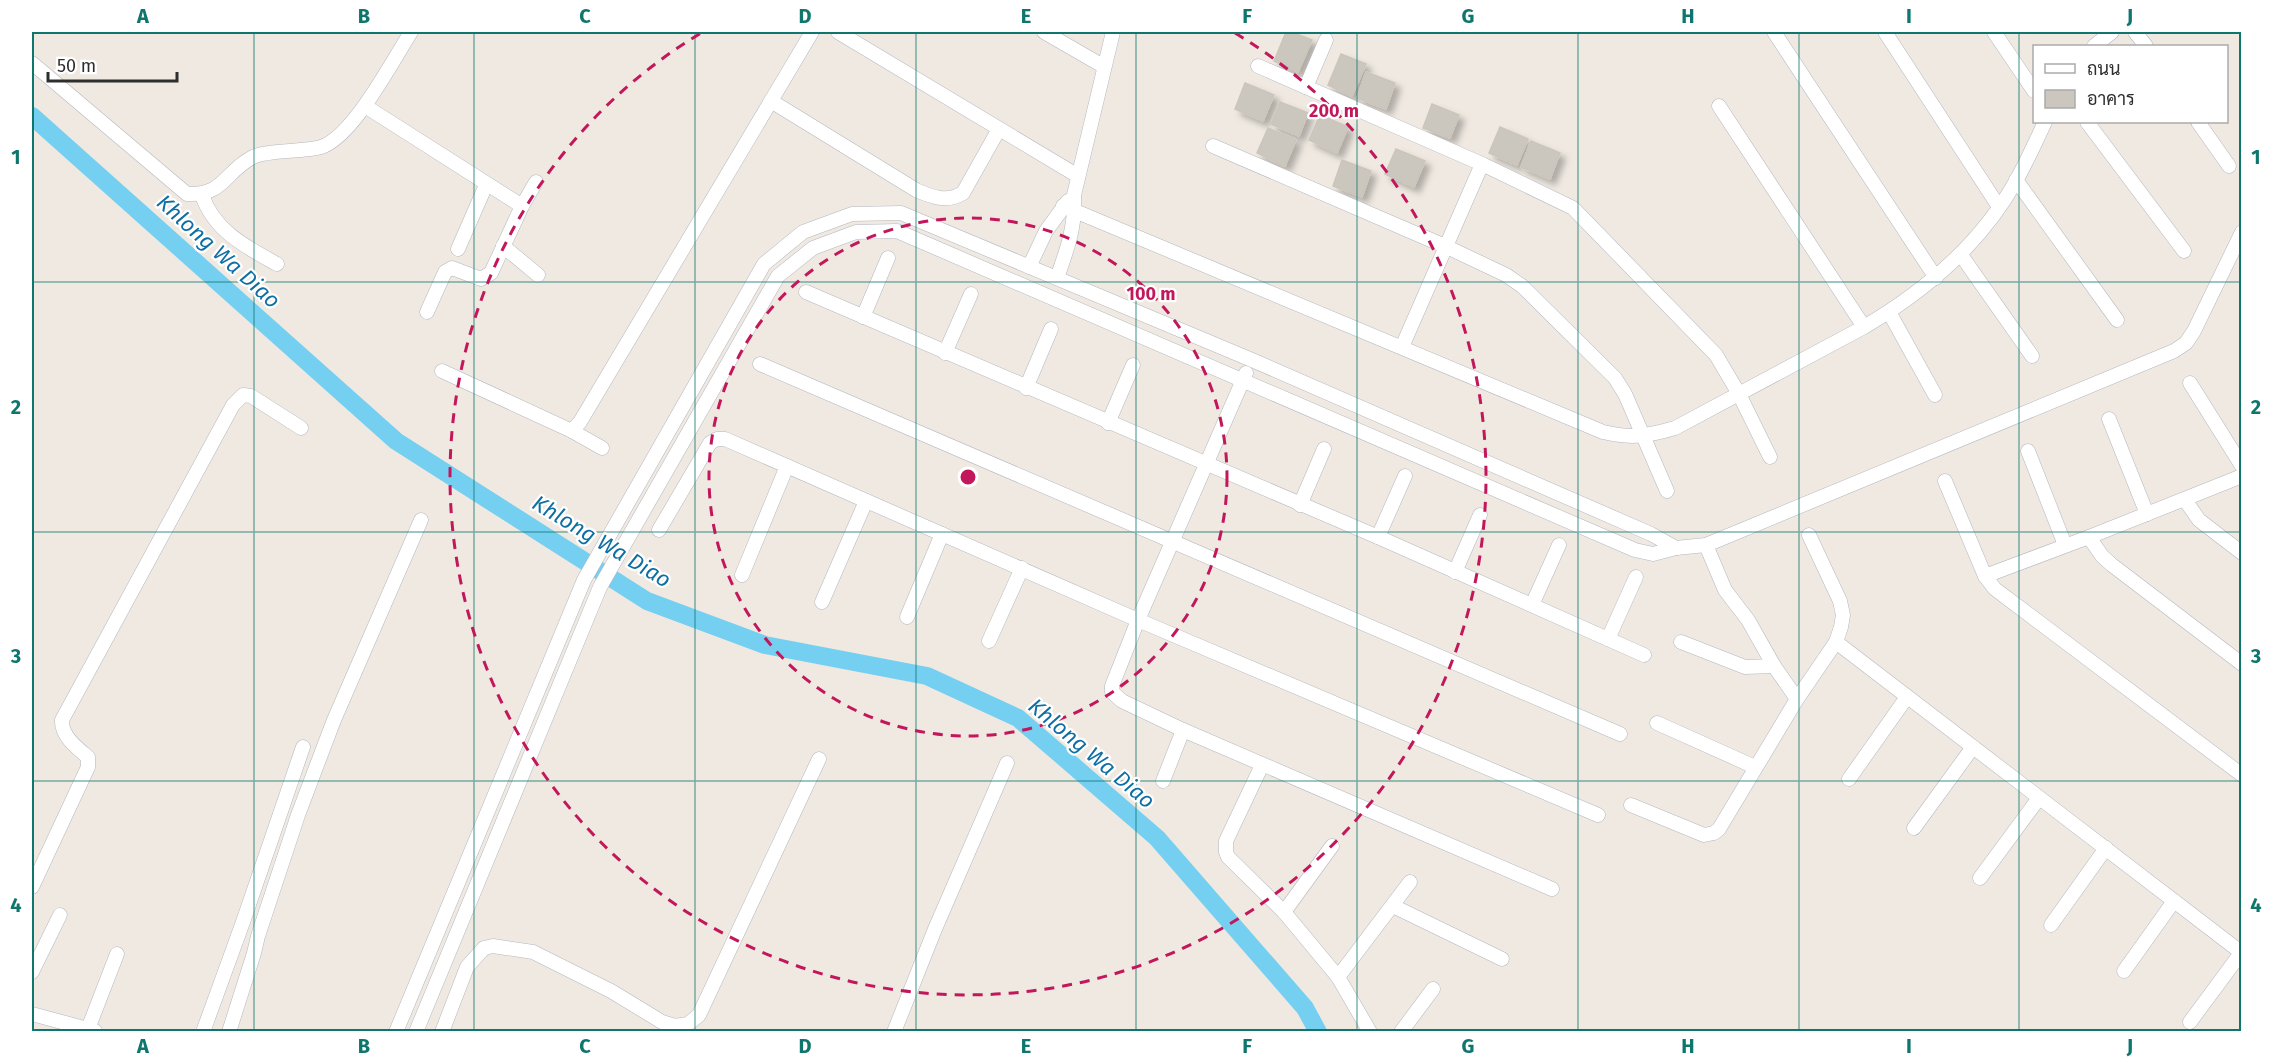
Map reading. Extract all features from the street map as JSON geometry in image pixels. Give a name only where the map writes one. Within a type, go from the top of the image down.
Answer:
[{"type":"street","points":[[32,63],[187,194],[202,195],[221,184],[239,165],[255,156],[323,146],[338,137],[365,106],[411,32]]},
{"type":"street","points":[[572,431],[580,422],[812,32]]},
{"type":"street","points":[[838,32],[1078,176]]},
{"type":"street","points":[[1044,32],[1103,66]]},
{"type":"street","points":[[1057,278],[1071,239],[1069,209],[1113,32]]},
{"type":"street","points":[[1774,32],[1936,278]]},
{"type":"street","points":[[1885,32],[1999,207]]},
{"type":"street","points":[[1994,32],[2033,90]]},
{"type":"street","points":[[2095,45],[2112,32]]},
{"type":"street","points":[[2135,32],[2145,45]]},
{"type":"street","points":[[1306,87],[1326,40]]},
{"type":"street","points":[[1258,66],[1482,164],[1563,203],[1587,219],[1716,355],[1739,394],[1770,456]]},
{"type":"street","points":[[771,101],[916,190],[933,197],[949,199],[954,199],[963,193],[999,129]]},
{"type":"street","points":[[365,106],[522,206]]},
{"type":"street","points":[[1719,106],[1864,327]]},
{"type":"street","points":[[1069,209],[1602,432],[1623,437],[1645,437],[1676,428],[1774,377],[1889,312],[1936,278],[1961,255],[1999,207],[2016,180],[2044,123]]},
{"type":"street","points":[[2088,123],[2184,251]]},
{"type":"street","points":[[2199,123],[2229,166]]},
{"type":"street","points":[[1213,146],[1448,247],[1506,275],[1522,286],[1615,378],[1645,437],[1667,491]]},
{"type":"street","points":[[1402,347],[1448,247],[1482,164]]},
{"type":"street","points":[[2016,180],[2117,320]]},
{"type":"street","points":[[427,312],[445,272],[452,268],[481,279],[491,273],[522,206],[536,182]]},
{"type":"street","points":[[458,249],[486,185]]},
{"type":"street","points":[[202,195],[207,210],[230,236],[277,264]]},
{"type":"street","points":[[1035,289],[1036,270],[1046,231],[1069,209]]},
{"type":"street","points":[[396,1032],[586,577],[764,264],[803,232],[852,214],[901,213],[1252,360],[1652,534],[1676,548]]},
{"type":"street","points":[[416,1032],[602,585],[778,276],[813,248],[856,232],[897,231],[1635,550],[1653,554],[1676,548],[1706,545],[2174,351],[2186,343],[2194,331],[2241,232]]},
{"type":"street","points":[[503,246],[538,275]]},
{"type":"street","points":[[1961,255],[2032,356]]},
{"type":"street","points":[[863,317],[888,258]]},
{"type":"street","points":[[806,292],[1378,537],[1644,655]]},
{"type":"street","points":[[945,353],[970,294]]},
{"type":"street","points":[[1889,312],[1935,395]]},
{"type":"street","points":[[1026,388],[1051,329]]},
{"type":"street","points":[[1252,360],[1138,620],[1112,686],[1112,692],[1122,701],[1183,730],[1552,889]]},
{"type":"street","points":[[760,364],[1620,734]]},
{"type":"street","points":[[1108,423],[1133,364]]},
{"type":"street","points":[[442,371],[572,431],[602,448]]},
{"type":"street","points":[[2190,383],[2241,466]]},
{"type":"street","points":[[694,384],[710,393]]},
{"type":"street","points":[[32,886],[88,767],[88,757],[68,738],[62,728],[62,720],[233,405],[243,395],[251,396],[301,428]]},
{"type":"street","points":[[2109,419],[2147,514]]},
{"type":"street","points":[[659,530],[710,443],[717,439],[725,439],[1138,620],[1598,815]]},
{"type":"street","points":[[1300,505],[1324,449]]},
{"type":"street","points":[[2028,451],[2065,545]]},
{"type":"street","points":[[742,575],[787,466]]},
{"type":"street","points":[[1378,537],[1406,476]]},
{"type":"street","points":[[1985,576],[2185,500],[2241,476]]},
{"type":"street","points":[[1945,481],[1985,576],[1995,589],[2241,775]]},
{"type":"street","points":[[2185,500],[2199,520],[2241,553]]},
{"type":"street","points":[[822,602],[866,501]]},
{"type":"street","points":[[1455,572],[1480,515]]},
{"type":"street","points":[[618,519],[633,529]]},
{"type":"street","points":[[229,1032],[302,805],[334,720],[421,520]]},
{"type":"street","points":[[907,617],[942,534]]},
{"type":"street","points":[[1631,805],[1704,835],[1710,835],[1719,829],[1797,699],[1836,642],[1843,615],[1840,601],[1809,535]]},
{"type":"street","points":[[2090,537],[2102,556],[2112,565],[2241,664]]},
{"type":"street","points":[[1532,605],[1559,545]]},
{"type":"street","points":[[1706,545],[1725,590],[1748,620],[1774,666],[1797,699]]},
{"type":"street","points":[[988,641],[1022,568]]},
{"type":"street","points":[[586,577],[602,585]]},
{"type":"street","points":[[1608,639],[1635,578]]},
{"type":"street","points":[[1681,642],[1745,667],[1774,666]]},
{"type":"street","points":[[1836,642],[2241,953],[2190,1022]]},
{"type":"street","points":[[1849,779],[1907,697]]},
{"type":"street","points":[[1657,723],[1755,767]]},
{"type":"street","points":[[1163,781],[1183,730]]},
{"type":"street","points":[[203,1032],[303,747]]},
{"type":"street","points":[[1914,828],[1973,747]]},
{"type":"street","points":[[442,1032],[467,967],[484,948],[494,946],[533,952],[611,991],[662,1022],[675,1026],[688,1024],[699,1015],[819,759]]},
{"type":"street","points":[[894,1032],[935,929],[1007,763]]},
{"type":"street","points":[[1262,765],[1226,841],[1228,857],[1284,912],[1338,976],[1370,1032]]},
{"type":"street","points":[[1980,878],[2039,798]]},
{"type":"street","points":[[477,839],[494,846]]},
{"type":"street","points":[[1284,912],[1332,846]]},
{"type":"street","points":[[2051,926],[2106,848]]},
{"type":"street","points":[[1338,976],[1410,882]]},
{"type":"street","points":[[2124,971],[2174,901]]},
{"type":"street","points":[[1393,906],[1502,959]]},
{"type":"street","points":[[32,972],[60,915]]},
{"type":"street","points":[[32,1014],[92,1030],[117,954]]},
{"type":"street","points":[[1401,1032],[1433,989]]},
{"type":"building","points":[[1286,32],[1312,40],[1298,72],[1274,61]]},
{"type":"building","points":[[1341,54],[1366,64],[1352,96],[1328,85]]},
{"type":"building","points":[[1366,72],[1395,83],[1386,109],[1357,98]]},
{"type":"building","points":[[1245,83],[1274,95],[1263,121],[1235,109]]},
{"type":"building","points":[[1280,102],[1308,113],[1299,136],[1271,124]]},
{"type":"building","points":[[1432,104],[1459,115],[1450,138],[1423,128]]},
{"type":"building","points":[[1320,115],[1348,127],[1337,153],[1309,140]]},
{"type":"building","points":[[1500,127],[1528,139],[1517,165],[1489,153]]},
{"type":"building","points":[[1268,128],[1296,140],[1285,166],[1257,153]]},
{"type":"building","points":[[1531,141],[1560,153],[1550,179],[1521,167]]},
{"type":"building","points":[[1396,149],[1425,161],[1414,187],[1385,174]]},
{"type":"building","points":[[1342,160],[1371,171],[1362,197],[1333,186]]},
{"type":"waterway","name":"Khlong Wa Diao","points":[[32,116],[396,441],[647,601],[765,645],[927,676],[1018,718],[1157,838],[1305,1008],[1318,1032]]}]
